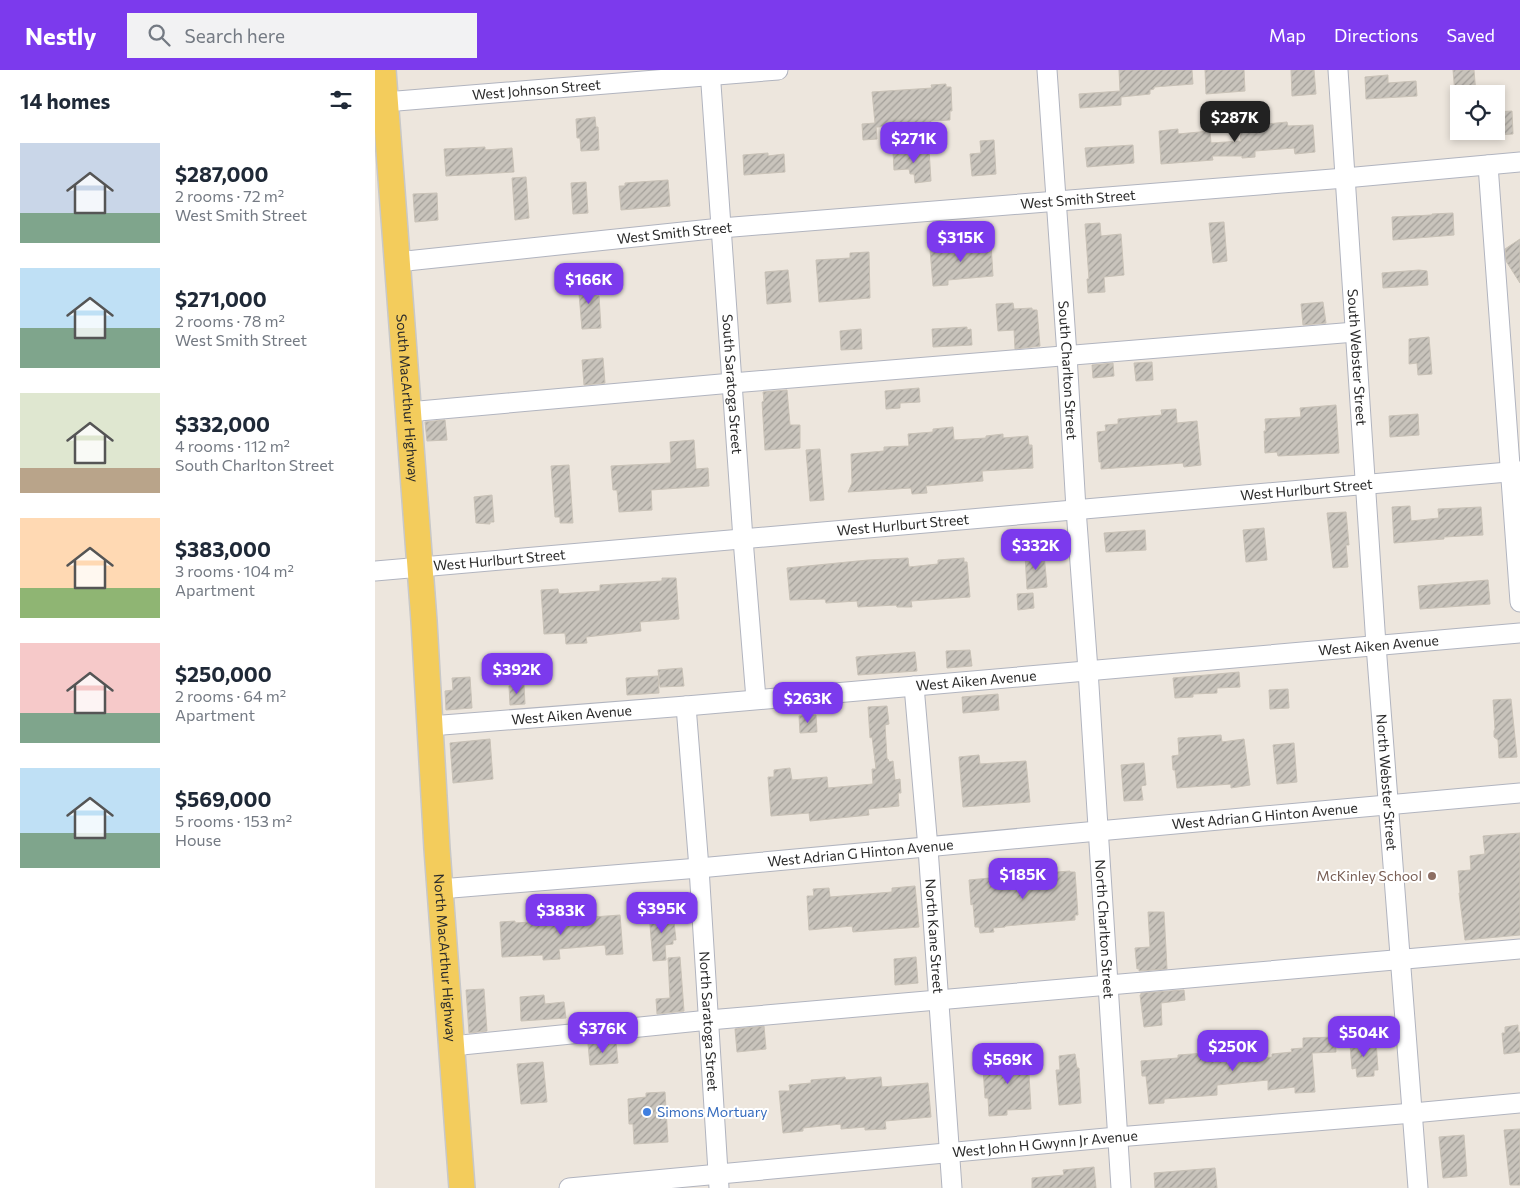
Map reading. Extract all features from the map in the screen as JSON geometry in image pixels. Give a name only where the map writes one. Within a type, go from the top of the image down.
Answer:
[{"type":"main road","name":"South MacArthur Highway","points":[[383,70],[430,726]]},
{"type":"main road","name":"North MacArthur Highway","points":[[430,726],[461,1188]]},
{"type":"street","name":"West Johnson Street","points":[[385,102],[710,73],[778,70]]},
{"type":"street","name":"South Charlton Street","points":[[1047,70],[1088,670]]},
{"type":"street","name":"South Webster Street","points":[[1338,70],[1376,645]]},
{"type":"street","name":"South Saratoga Street","points":[[710,73],[743,539],[757,699]]},
{"type":"street","name":"West Smith Street","points":[[397,262],[721,228],[1345,178],[1520,162]]},
{"type":"street","points":[[1488,165],[1515,471],[1520,602]]},
{"type":"street","points":[[408,412],[732,383],[1355,332]]},
{"type":"street","name":"West Hurlburt Street","points":[[375,571],[1515,471]]},
{"type":"street","name":"West Aiken Avenue","points":[[430,726],[686,706],[1520,633]]},
{"type":"street","name":"North Webster Street","points":[[1376,645],[1418,1188]]},
{"type":"street","name":"North Charlton Street","points":[[1088,670],[1121,1188]]},
{"type":"street","name":"North Kane Street","points":[[914,686],[928,848],[951,1188]]},
{"type":"street","name":"North Saratoga Street","points":[[686,706],[699,868],[719,1181]]},
{"type":"street","name":"West Adrian G Hinton Avenue","points":[[440,889],[928,848],[1520,793]]},
{"type":"street","points":[[451,1046],[709,1020],[1520,948]]},
{"type":"street","name":"West John H Gwynn Jr Avenue","points":[[569,1188],[719,1181],[949,1153],[1520,1103]]},
{"type":"building","points":[[1119,70],[1192,70],[1193,84],[1154,87],[1154,89],[1150,90],[1150,94],[1121,97],[1121,105],[1080,108],[1079,94],[1120,91]]},
{"type":"building","points":[[1205,70],[1244,70],[1245,91],[1206,94]]},
{"type":"building","points":[[1291,70],[1314,70],[1316,94],[1292,96]]},
{"type":"building","points":[[1453,70],[1474,70],[1475,85],[1454,85]]},
{"type":"building","points":[[1388,75],[1388,83],[1416,81],[1417,96],[1366,99],[1365,77]]},
{"type":"building","points":[[946,84],[946,87],[951,87],[952,111],[950,111],[950,120],[931,121],[931,124],[876,127],[877,139],[863,140],[862,124],[875,123],[872,92],[932,88],[931,85]]},
{"type":"building","points":[[1505,111],[1512,111],[1513,134],[1505,134]]},
{"type":"building","points":[[595,117],[596,127],[598,127],[599,150],[581,151],[580,138],[577,138],[576,119]]},
{"type":"building","points":[[1287,122],[1288,126],[1313,125],[1315,152],[1295,154],[1294,148],[1255,151],[1255,157],[1212,156],[1213,160],[1161,164],[1159,131],[1178,129],[1178,134],[1210,131],[1211,143],[1241,141],[1240,131],[1247,130],[1247,126]]},
{"type":"building","points":[[994,140],[996,174],[972,176],[970,154],[981,153],[980,141]]},
{"type":"building","points":[[1133,145],[1134,163],[1087,167],[1085,148]]},
{"type":"building","points":[[485,147],[485,150],[512,148],[514,172],[446,176],[444,149]]},
{"type":"building","points":[[929,149],[931,181],[915,183],[914,174],[910,174],[909,169],[894,170],[893,152]]},
{"type":"building","points":[[768,153],[768,156],[784,154],[785,172],[744,175],[743,155]]},
{"type":"building","points":[[526,177],[529,218],[515,220],[512,178]]},
{"type":"building","points":[[668,180],[670,206],[621,210],[619,186],[625,186],[625,183]]},
{"type":"building","points":[[586,182],[588,213],[573,214],[571,183]]},
{"type":"building","points":[[437,193],[438,220],[415,222],[413,194]]},
{"type":"building","points":[[1453,213],[1454,235],[1393,240],[1392,217]]},
{"type":"building","points":[[1224,222],[1227,261],[1213,263],[1209,223]]},
{"type":"building","points":[[1100,223],[1101,236],[1121,234],[1124,275],[1104,277],[1105,292],[1088,293],[1087,279],[1089,279],[1085,224]]},
{"type":"building","points":[[1520,239],[1520,283],[1506,261],[1505,249]]},
{"type":"building","points":[[991,243],[993,276],[948,280],[948,285],[933,286],[930,249],[969,247],[969,244]]},
{"type":"building","points":[[869,252],[870,298],[819,302],[816,260],[850,258],[850,253]]},
{"type":"building","points":[[788,270],[791,302],[767,304],[765,272]]},
{"type":"building","points":[[1427,271],[1428,285],[1383,288],[1382,273]]},
{"type":"building","points":[[596,280],[596,296],[599,296],[601,328],[582,329],[578,282]]},
{"type":"building","points":[[1323,302],[1326,323],[1303,325],[1301,304]]},
{"type":"building","points":[[1013,303],[1014,309],[1032,308],[1032,310],[1037,310],[1040,346],[1015,349],[1014,330],[998,331],[996,304]]},
{"type":"building","points":[[967,327],[967,330],[971,329],[972,345],[933,347],[932,329]]},
{"type":"building","points":[[861,329],[862,349],[841,350],[840,331]]},
{"type":"building","points":[[1429,337],[1432,374],[1418,375],[1417,363],[1409,364],[1409,339]]},
{"type":"building","points":[[603,358],[605,383],[584,385],[582,360]]},
{"type":"building","points":[[1152,362],[1153,380],[1136,381],[1134,363]]},
{"type":"building","points":[[1113,363],[1114,376],[1093,378],[1092,365]]},
{"type":"building","points":[[919,388],[920,402],[900,403],[900,408],[886,409],[885,391]]},
{"type":"building","points":[[787,390],[790,425],[800,425],[800,448],[765,450],[763,392]]},
{"type":"building","points":[[1336,405],[1339,453],[1278,456],[1277,452],[1265,453],[1265,419],[1301,417],[1300,408]]},
{"type":"building","points":[[1176,409],[1177,423],[1197,421],[1201,465],[1184,467],[1183,463],[1101,469],[1097,432],[1106,431],[1105,425],[1118,424],[1118,419],[1162,415],[1161,410]]},
{"type":"building","points":[[1418,414],[1419,435],[1390,437],[1389,416]]},
{"type":"building","points":[[445,420],[447,440],[427,441],[425,422]]},
{"type":"building","points":[[953,427],[954,440],[986,438],[986,436],[1003,434],[1003,438],[1028,436],[1029,445],[1032,445],[1033,468],[982,471],[983,481],[926,486],[927,493],[912,494],[911,488],[848,492],[852,483],[851,454],[884,451],[884,447],[909,446],[908,434],[933,432],[933,429]]},
{"type":"building","points":[[694,440],[696,469],[708,468],[709,486],[651,490],[652,510],[619,512],[617,490],[613,490],[611,466],[671,463],[670,442]]},
{"type":"building","points":[[820,449],[824,500],[810,501],[806,450]]},
{"type":"building","points":[[569,465],[573,523],[560,523],[560,517],[555,517],[551,466]]},
{"type":"building","points":[[492,495],[494,522],[490,522],[490,524],[476,523],[474,497]]},
{"type":"building","points":[[1410,506],[1411,521],[1439,518],[1438,509],[1481,507],[1483,535],[1394,543],[1392,507]]},
{"type":"building","points":[[1346,512],[1349,545],[1346,545],[1348,567],[1333,568],[1327,513]]},
{"type":"building","points":[[1264,528],[1267,560],[1246,562],[1243,530]]},
{"type":"building","points":[[1145,530],[1146,550],[1106,552],[1104,533]]},
{"type":"building","points":[[1044,554],[1047,587],[1027,589],[1025,555]]},
{"type":"building","points":[[908,558],[909,567],[938,564],[938,560],[964,558],[964,562],[967,562],[970,597],[911,601],[912,607],[897,607],[896,605],[858,607],[857,601],[826,603],[825,599],[790,600],[787,568]]},
{"type":"building","points":[[662,578],[676,578],[679,619],[640,622],[641,631],[586,637],[587,643],[566,644],[565,633],[544,634],[541,590],[558,589],[559,594],[600,591],[600,585],[662,581]]},
{"type":"building","points":[[1488,580],[1490,604],[1420,609],[1418,586]]},
{"type":"building","points":[[1033,593],[1034,608],[1018,610],[1017,594]]},
{"type":"building","points":[[970,650],[972,666],[947,668],[946,651]]},
{"type":"building","points":[[915,652],[917,671],[858,675],[856,657]]},
{"type":"building","points":[[682,668],[684,686],[660,687],[658,670]]},
{"type":"building","points":[[1239,672],[1240,687],[1217,688],[1217,693],[1193,694],[1193,697],[1175,698],[1173,678]]},
{"type":"building","points":[[658,676],[659,693],[627,695],[626,678]]},
{"type":"building","points":[[470,677],[472,708],[446,710],[445,691],[453,690],[452,678]]},
{"type":"building","points":[[524,685],[525,704],[510,705],[509,686]]},
{"type":"building","points":[[1288,689],[1289,708],[1270,709],[1269,690]]},
{"type":"building","points":[[998,694],[999,710],[963,713],[962,697]]},
{"type":"building","points":[[1511,699],[1517,757],[1499,758],[1498,740],[1494,737],[1493,700]]},
{"type":"building","points":[[887,706],[889,724],[885,725],[887,759],[889,762],[893,761],[895,780],[900,779],[901,793],[898,793],[899,806],[868,809],[869,815],[810,821],[809,813],[771,816],[768,777],[774,777],[774,770],[790,768],[792,780],[827,777],[828,788],[873,784],[872,769],[876,769],[872,737],[870,738],[868,707]]},
{"type":"building","points":[[816,715],[817,732],[800,733],[799,716]]},
{"type":"building","points":[[1221,735],[1222,742],[1244,739],[1250,785],[1231,788],[1231,784],[1177,788],[1172,756],[1179,755],[1178,738]]},
{"type":"building","points":[[490,739],[493,779],[453,783],[450,743]]},
{"type":"building","points":[[1294,743],[1297,782],[1277,784],[1273,745]]},
{"type":"building","points":[[979,755],[980,764],[1026,761],[1030,802],[963,807],[959,757]]},
{"type":"building","points":[[1144,763],[1146,785],[1141,786],[1143,800],[1124,801],[1121,765]]},
{"type":"building","points":[[1520,833],[1520,935],[1465,940],[1458,871],[1471,870],[1470,856],[1485,854],[1483,836]]},
{"type":"building","points":[[1075,872],[1078,915],[1075,915],[1075,920],[1005,926],[993,928],[994,932],[980,933],[979,927],[975,927],[969,880],[990,878],[989,875],[1007,873],[1008,876]]},
{"type":"building","points":[[915,886],[919,927],[853,932],[852,926],[809,930],[807,896],[814,896],[813,889],[829,888],[830,897],[892,892],[892,888]]},
{"type":"building","points":[[1148,912],[1164,912],[1167,969],[1139,971],[1139,968],[1137,969],[1135,948],[1150,947]]},
{"type":"building","points":[[673,913],[676,940],[673,940],[673,944],[665,945],[666,960],[653,961],[649,914]]},
{"type":"building","points":[[580,915],[580,918],[620,915],[623,954],[606,955],[605,945],[559,949],[560,959],[543,960],[543,955],[502,957],[500,922],[561,920],[560,916]]},
{"type":"building","points":[[680,957],[684,1011],[657,1014],[656,999],[670,998],[668,958]]},
{"type":"building","points":[[916,957],[918,983],[895,985],[894,959]]},
{"type":"building","points":[[484,989],[487,1031],[469,1033],[466,990]]},
{"type":"building","points":[[1184,990],[1185,1000],[1161,1003],[1162,1025],[1144,1027],[1141,993]]},
{"type":"building","points":[[544,995],[545,1004],[564,1002],[566,1018],[521,1021],[520,997]]},
{"type":"building","points":[[1518,1025],[1520,1052],[1504,1054],[1502,1033],[1505,1033],[1505,1027]]},
{"type":"building","points":[[764,1026],[766,1049],[737,1052],[735,1029]]},
{"type":"building","points":[[1335,1037],[1336,1052],[1312,1053],[1315,1092],[1295,1093],[1295,1087],[1268,1090],[1268,1080],[1217,1085],[1217,1095],[1164,1099],[1164,1103],[1149,1104],[1146,1076],[1142,1076],[1141,1061],[1178,1058],[1178,1055],[1206,1053],[1206,1056],[1214,1056],[1215,1062],[1272,1057],[1272,1054],[1292,1052],[1291,1049],[1303,1048],[1303,1038]]},
{"type":"building","points":[[1376,1041],[1378,1070],[1374,1070],[1374,1076],[1357,1077],[1356,1068],[1352,1069],[1350,1044]]},
{"type":"building","points":[[616,1042],[618,1063],[590,1065],[588,1044]]},
{"type":"building","points":[[1075,1054],[1077,1068],[1079,1068],[1081,1103],[1059,1105],[1056,1070],[1060,1070],[1059,1056]]},
{"type":"building","points":[[1023,1055],[1023,1058],[1028,1058],[1031,1109],[1007,1110],[1007,1115],[989,1116],[988,1098],[985,1098],[983,1068],[994,1067],[994,1059]]},
{"type":"building","points":[[543,1062],[547,1102],[521,1104],[517,1064]]},
{"type":"building","points":[[845,1077],[846,1080],[881,1077],[882,1087],[928,1083],[931,1117],[885,1121],[886,1129],[865,1130],[865,1127],[841,1129],[841,1124],[803,1128],[803,1131],[783,1133],[779,1091],[790,1091],[789,1085],[811,1083],[811,1080]]},
{"type":"building","name":"Simons Mortuary","points":[[665,1092],[668,1142],[634,1144],[633,1124],[629,1124],[628,1099],[646,1097],[646,1093]]},
{"type":"building","points":[[1520,1129],[1520,1185],[1510,1185],[1504,1130]]},
{"type":"building","points":[[1464,1135],[1467,1176],[1443,1178],[1439,1137]]},
{"type":"building","points":[[1094,1167],[1096,1188],[1032,1188],[1032,1178],[1064,1175],[1063,1170]]},
{"type":"building","points":[[1215,1168],[1217,1188],[1155,1188],[1154,1173]]},
{"type":"place","name":"McKinley School","points":[[1432,876]]},
{"type":"place","name":"Simons Mortuary","points":[[647,1112]]}]
